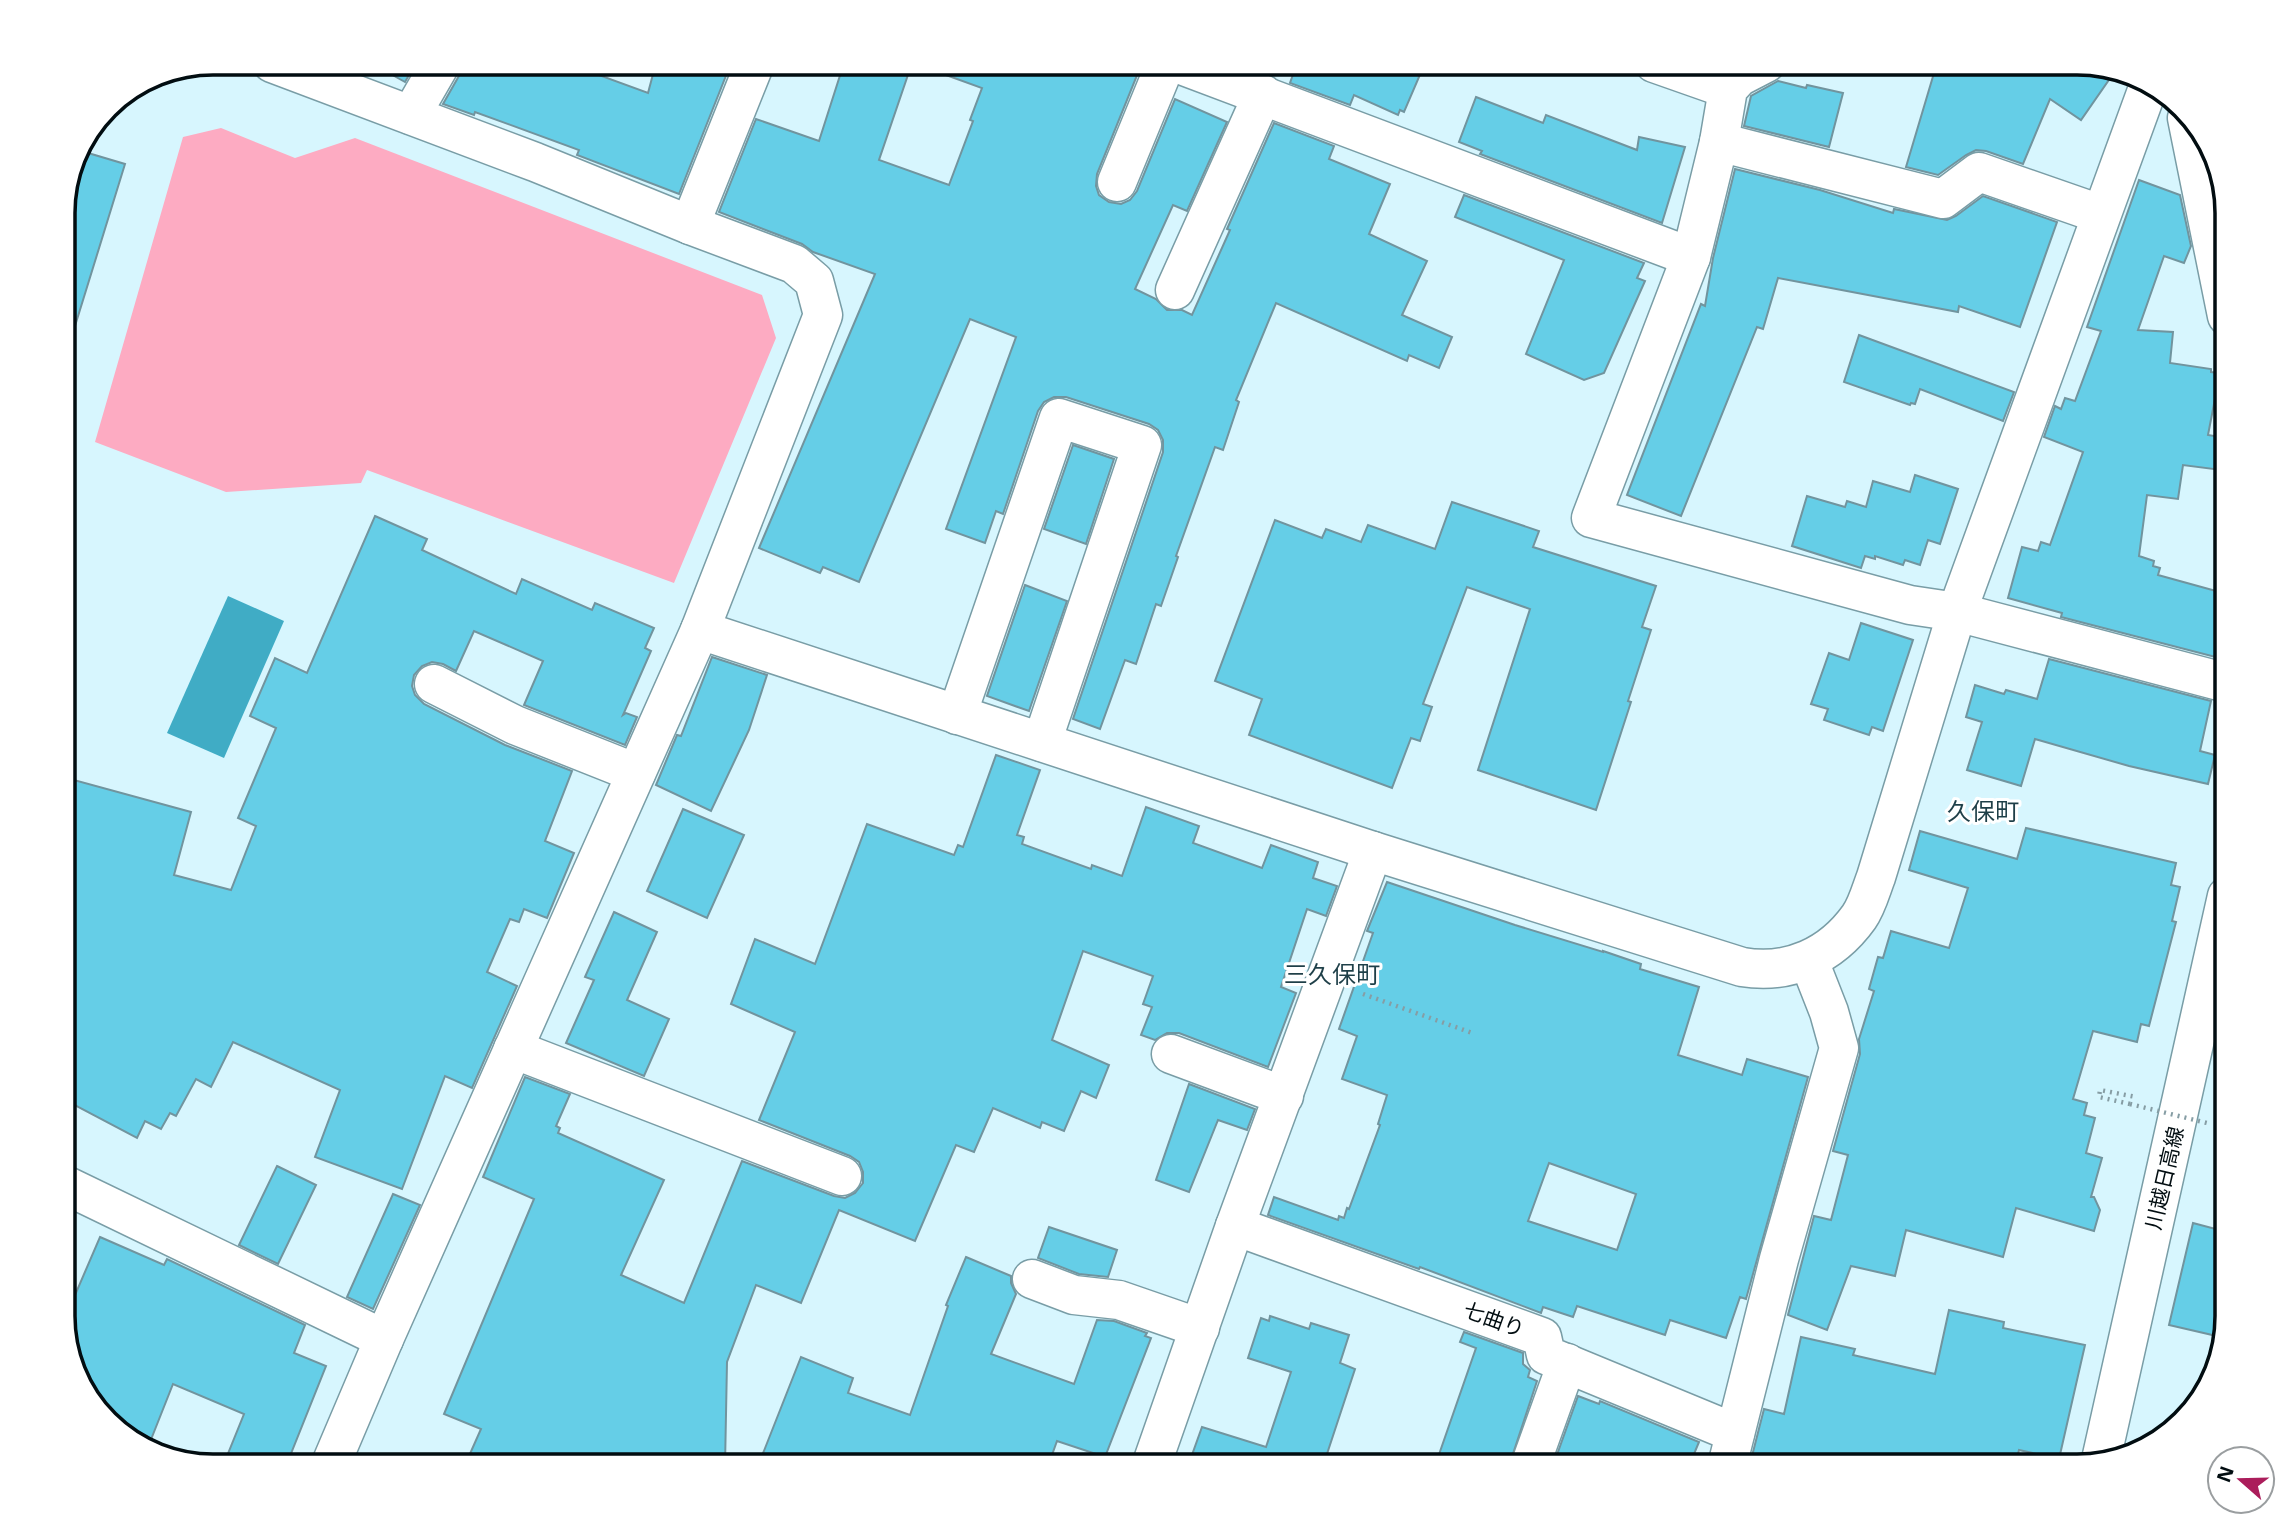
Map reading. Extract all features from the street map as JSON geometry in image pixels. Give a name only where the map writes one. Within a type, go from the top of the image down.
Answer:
[{"type":"street","points":[[1117,182],[1161,75]]},
{"type":"street","points":[[1211,75],[1691,257]]},
{"type":"street","points":[[1689,75],[1728,89]]},
{"type":"street","points":[[1743,75],[1728,89],[1719,142],[1691,257],[1591,518],[1910,605],[1957,612],[2215,680]]},
{"type":"street","points":[[307,76],[794,264],[814,281],[824,314],[700,630],[335,1454]]},
{"type":"street","points":[[411,115],[433,76]]},
{"type":"street","points":[[690,225],[750,76]]},
{"type":"street","points":[[700,630],[1373,851],[1742,967],[1759,970],[1783,968],[1809,961],[1839,941],[1861,915],[1876,877],[1957,612],[2145,93]]},
{"type":"street","points":[[1175,290],[1263,94]]},
{"type":"street","points":[[2192,137],[2215,224]]},
{"type":"street","points":[[1719,142],[1943,199],[1979,172],[2100,214]]},
{"type":"street","points":[[957,715],[1059,418],[1142,445],[1042,742]]},
{"type":"street","points":[[434,684],[516,725],[636,773]]},
{"type":"street","points":[[1155,1454],[1235,1226],[1373,851]]},
{"type":"street","name":"川越日高線","points":[[2103,1451],[2215,950]]},
{"type":"street","name":"七曲り","points":[[1235,1226],[1542,1337],[1546,1355],[1567,1363],[1731,1450],[1779,1259],[1839,1048],[1829,1012],[1809,961]]},
{"type":"street","points":[[513,1049],[842,1176]]},
{"type":"street","points":[[1171,1054],[1284,1096]]},
{"type":"street","points":[[76,1190],[384,1339]]},
{"type":"street","points":[[1031,1279],[1074,1295],[1119,1300],[1200,1328]]},
{"type":"street","points":[[1534,1454],[1567,1363]]},
{"type":"path","points":[[1326,981],[1475,1034]]},
{"type":"path","points":[[2136,1097],[2100,1090],[2099,1097],[2207,1123]]},
{"type":"shaded area","points":[[221,128],[295,158],[355,138],[762,295],[776,338],[674,583],[367,470],[361,483],[226,492],[95,442],[183,137]]},
{"type":"water","points":[[228,596],[284,621],[224,758],[167,733]]},
{"type":"building","points":[[1293,75],[1420,75],[1404,112],[1400,110],[1398,115],[1354,95],[1350,105],[1290,83]]},
{"type":"building","points":[[1933,75],[2077,75],[2109,79],[2081,120],[2050,99],[2023,164],[1976,150],[1938,175],[1906,167]]},
{"type":"building","points":[[394,76],[409,76],[405,82]]},
{"type":"building","points":[[459,76],[601,76],[648,93],[653,76],[726,76],[679,194],[577,155],[579,150],[475,112],[474,115],[443,104]]},
{"type":"building","points":[[840,76],[908,76],[879,160],[949,185],[973,121],[970,120],[982,88],[948,76],[1137,76],[1097,174],[1096,186],[1099,195],[1109,202],[1121,204],[1130,200],[1137,191],[1175,99],[1227,122],[1187,211],[1173,205],[1135,289],[1156,299],[1167,310],[1182,310],[1192,315],[1274,123],[1334,146],[1329,159],[1390,184],[1369,234],[1427,261],[1402,315],[1452,337],[1439,368],[1409,355],[1407,361],[1276,303],[1236,400],[1239,402],[1223,450],[1215,447],[1161,606],[1156,604],[1136,664],[1125,660],[1100,729],[1073,719],[1163,452],[1163,440],[1158,430],[1149,424],[1066,397],[1054,397],[1044,402],[1038,411],[1003,514],[996,511],[985,543],[946,529],[1016,337],[970,319],[859,582],[823,567],[820,573],[759,548],[875,274],[813,252],[802,244],[719,212],[756,119],[819,141]]},
{"type":"building","points":[[1778,81],[1843,93],[1829,147],[1744,126],[1751,96]]},
{"type":"building","points":[[1476,97],[1543,123],[1546,115],[1637,150],[1639,137],[1685,147],[1662,223],[1480,154],[1482,151],[1459,142]]},
{"type":"building","points":[[89,153],[125,164],[76,323],[76,204],[83,169]]},
{"type":"building","points":[[1735,169],[1820,190],[1893,213],[1894,209],[1947,220],[1983,196],[2057,222],[2020,327],[1959,306],[1958,312],[1778,278],[1763,329],[1757,327],[1681,516],[1627,495],[1701,304],[1705,306],[1713,258]]},
{"type":"building","points":[[2139,180],[2180,195],[2191,246],[2184,263],[2164,256],[2138,330],[2173,332],[2170,363],[2211,369],[2211,372],[2215,372],[2215,399],[2208,435],[2215,436],[2215,469],[2183,465],[2178,499],[2147,495],[2139,556],[2154,561],[2153,566],[2160,568],[2158,575],[2215,591],[2215,657],[2061,617],[2062,613],[2008,598],[2022,547],[2038,551],[2041,542],[2050,545],[2083,452],[2044,437],[2055,406],[2061,409],[2065,398],[2075,401],[2101,331],[2087,327]]},
{"type":"building","points":[[1464,195],[1644,263],[1637,278],[1645,281],[1604,373],[1584,380],[1526,354],[1564,260],[1455,217]]},
{"type":"building","points":[[1859,335],[2014,392],[2003,421],[1920,389],[1915,404],[1910,405],[1844,382]]},
{"type":"building","points":[[1073,445],[1114,459],[1086,544],[1044,529]]},
{"type":"building","points":[[1915,475],[1958,489],[1940,544],[1928,540],[1920,565],[1905,560],[1903,565],[1875,556],[1875,559],[1865,556],[1861,568],[1792,546],[1807,496],[1845,507],[1847,501],[1866,507],[1873,481],[1910,492]]},
{"type":"building","points":[[1452,502],[1539,531],[1533,547],[1656,586],[1642,627],[1651,630],[1596,810],[1478,770],[1530,609],[1467,587],[1423,704],[1432,707],[1420,741],[1411,738],[1392,788],[1249,735],[1262,699],[1215,681],[1275,520],[1322,538],[1326,529],[1361,542],[1368,525],[1435,549]]},
{"type":"building","points":[[375,516],[427,539],[422,550],[516,594],[522,579],[592,610],[595,603],[654,628],[645,648],[651,651],[623,715],[626,713],[637,717],[625,745],[524,705],[543,661],[474,631],[456,671],[432,662],[422,666],[414,675],[412,686],[415,695],[424,704],[505,745],[572,771],[545,841],[574,853],[547,918],[524,909],[519,922],[510,919],[487,972],[517,986],[472,1088],[445,1076],[402,1189],[315,1157],[340,1090],[233,1042],[211,1087],[196,1079],[176,1116],[170,1113],[161,1129],[145,1121],[137,1138],[76,1106],[76,781],[191,812],[174,875],[231,890],[256,826],[238,818],[276,728],[250,716],[275,658],[307,673]]},
{"type":"building","points":[[1025,585],[1067,601],[1029,711],[987,696]]},
{"type":"building","points":[[1861,623],[1913,640],[1883,731],[1872,727],[1869,735],[1824,720],[1828,709],[1811,704],[1829,653],[1849,660]]},
{"type":"building","points":[[712,657],[767,675],[749,730],[711,811],[656,785],[677,735],[681,736]]},
{"type":"building","points":[[2049,659],[2211,701],[2200,751],[2215,755],[2208,784],[2129,766],[2035,739],[2021,786],[1967,770],[1982,722],[1966,717],[1975,685],[2004,694],[2006,690],[2037,699]]},
{"type":"building","points":[[996,755],[1040,770],[1017,835],[1024,837],[1022,844],[1091,869],[1092,865],[1122,876],[1146,807],[1199,826],[1193,843],[1262,868],[1271,845],[1318,862],[1313,878],[1337,886],[1326,916],[1307,909],[1281,987],[1296,993],[1268,1067],[1179,1033],[1167,1033],[1155,1040],[1141,1035],[1152,1007],[1143,1004],[1153,976],[1083,951],[1052,1040],[1109,1065],[1096,1098],[1081,1091],[1064,1131],[1042,1122],[1040,1128],[993,1108],[974,1152],[956,1145],[915,1241],[839,1210],[801,1303],[756,1285],[727,1362],[725,1454],[470,1454],[481,1429],[444,1414],[534,1199],[483,1177],[525,1077],[570,1094],[556,1126],[560,1128],[558,1133],[664,1180],[621,1275],[684,1303],[742,1161],[845,1198],[855,1193],[863,1183],[859,1162],[850,1156],[759,1120],[795,1032],[731,1004],[755,939],[815,964],[867,824],[954,855],[958,845],[963,847]]},
{"type":"building","points":[[683,809],[744,835],[707,918],[647,891]]},
{"type":"building","points":[[2026,828],[2176,863],[2171,885],[2180,887],[2172,921],[2176,922],[2149,1026],[2141,1024],[2137,1042],[2093,1031],[2073,1099],[2087,1103],[2084,1115],[2095,1118],[2086,1153],[2102,1158],[2091,1197],[2094,1197],[2100,1210],[2094,1231],[2016,1208],[2003,1257],[1906,1230],[1895,1276],[1851,1266],[1827,1330],[1788,1315],[1814,1216],[1831,1220],[1848,1155],[1833,1151],[1860,1054],[1859,1039],[1874,991],[1869,989],[1878,957],[1883,958],[1891,931],[1949,948],[1968,888],[1909,870],[1920,831],[2017,859]]},
{"type":"building","points":[[1387,882],[1603,951],[1641,964],[1640,969],[1699,987],[1678,1055],[1742,1075],[1747,1059],[1808,1077],[1746,1299],[1740,1297],[1726,1338],[1670,1320],[1665,1335],[1577,1306],[1573,1317],[1543,1307],[1541,1313],[1420,1267],[1419,1269],[1268,1215],[1274,1197],[1338,1220],[1339,1216],[1344,1218],[1380,1125],[1378,1124],[1387,1095],[1342,1079],[1357,1036],[1339,1029],[1373,933],[1367,931]],"holes":[[[1549,1163],[1636,1194],[1617,1250],[1528,1221]]]},
{"type":"building","points":[[614,912],[657,932],[627,1000],[669,1019],[644,1076],[566,1043],[594,980],[585,977]]},
{"type":"building","points":[[1189,1084],[1255,1109],[1247,1130],[1218,1120],[1189,1192],[1156,1180]]},
{"type":"building","points":[[277,1166],[316,1185],[278,1264],[239,1245]]},
{"type":"building","points":[[393,1194],[420,1205],[373,1309],[347,1297]]},
{"type":"building","points":[[2193,1223],[2215,1229],[2214,1335],[2169,1325]]},
{"type":"building","points":[[1049,1227],[1117,1250],[1108,1277],[1079,1274],[1038,1258]]},
{"type":"building","points":[[100,1237],[164,1265],[167,1259],[305,1325],[294,1353],[326,1366],[291,1454],[228,1454],[244,1414],[173,1384],[151,1439],[122,1420],[98,1392],[86,1369],[78,1343],[76,1293]]},
{"type":"building","points":[[966,1257],[1011,1276],[1016,1294],[991,1354],[1074,1384],[1097,1320],[1114,1321],[1147,1333],[1145,1336],[1151,1338],[1106,1454],[1096,1454],[1057,1441],[1052,1454],[763,1454],[801,1357],[853,1378],[848,1393],[910,1415],[948,1306],[946,1305]]},
{"type":"building","points":[[1949,1310],[2004,1322],[2003,1328],[2085,1345],[2060,1454],[2037,1454],[2019,1450],[2018,1454],[1753,1454],[1764,1409],[1784,1414],[1801,1337],[1855,1349],[1853,1355],[1935,1374]]},
{"type":"building","points":[[1270,1316],[1309,1329],[1311,1323],[1349,1335],[1340,1363],[1355,1369],[1327,1454],[1192,1454],[1202,1427],[1266,1447],[1291,1372],[1248,1358],[1261,1318],[1269,1321]]},
{"type":"building","points":[[1464,1332],[1523,1353],[1523,1364],[1530,1370],[1528,1377],[1537,1381],[1513,1454],[1439,1454],[1476,1348],[1460,1342]]},
{"type":"building","points":[[1578,1396],[1599,1404],[1600,1401],[1699,1442],[1694,1454],[1557,1454]]},
{"type":"district","name":"久保町","points":[[1983,810]]},
{"type":"district","name":"三久保町","points":[[1332,973]]}]
